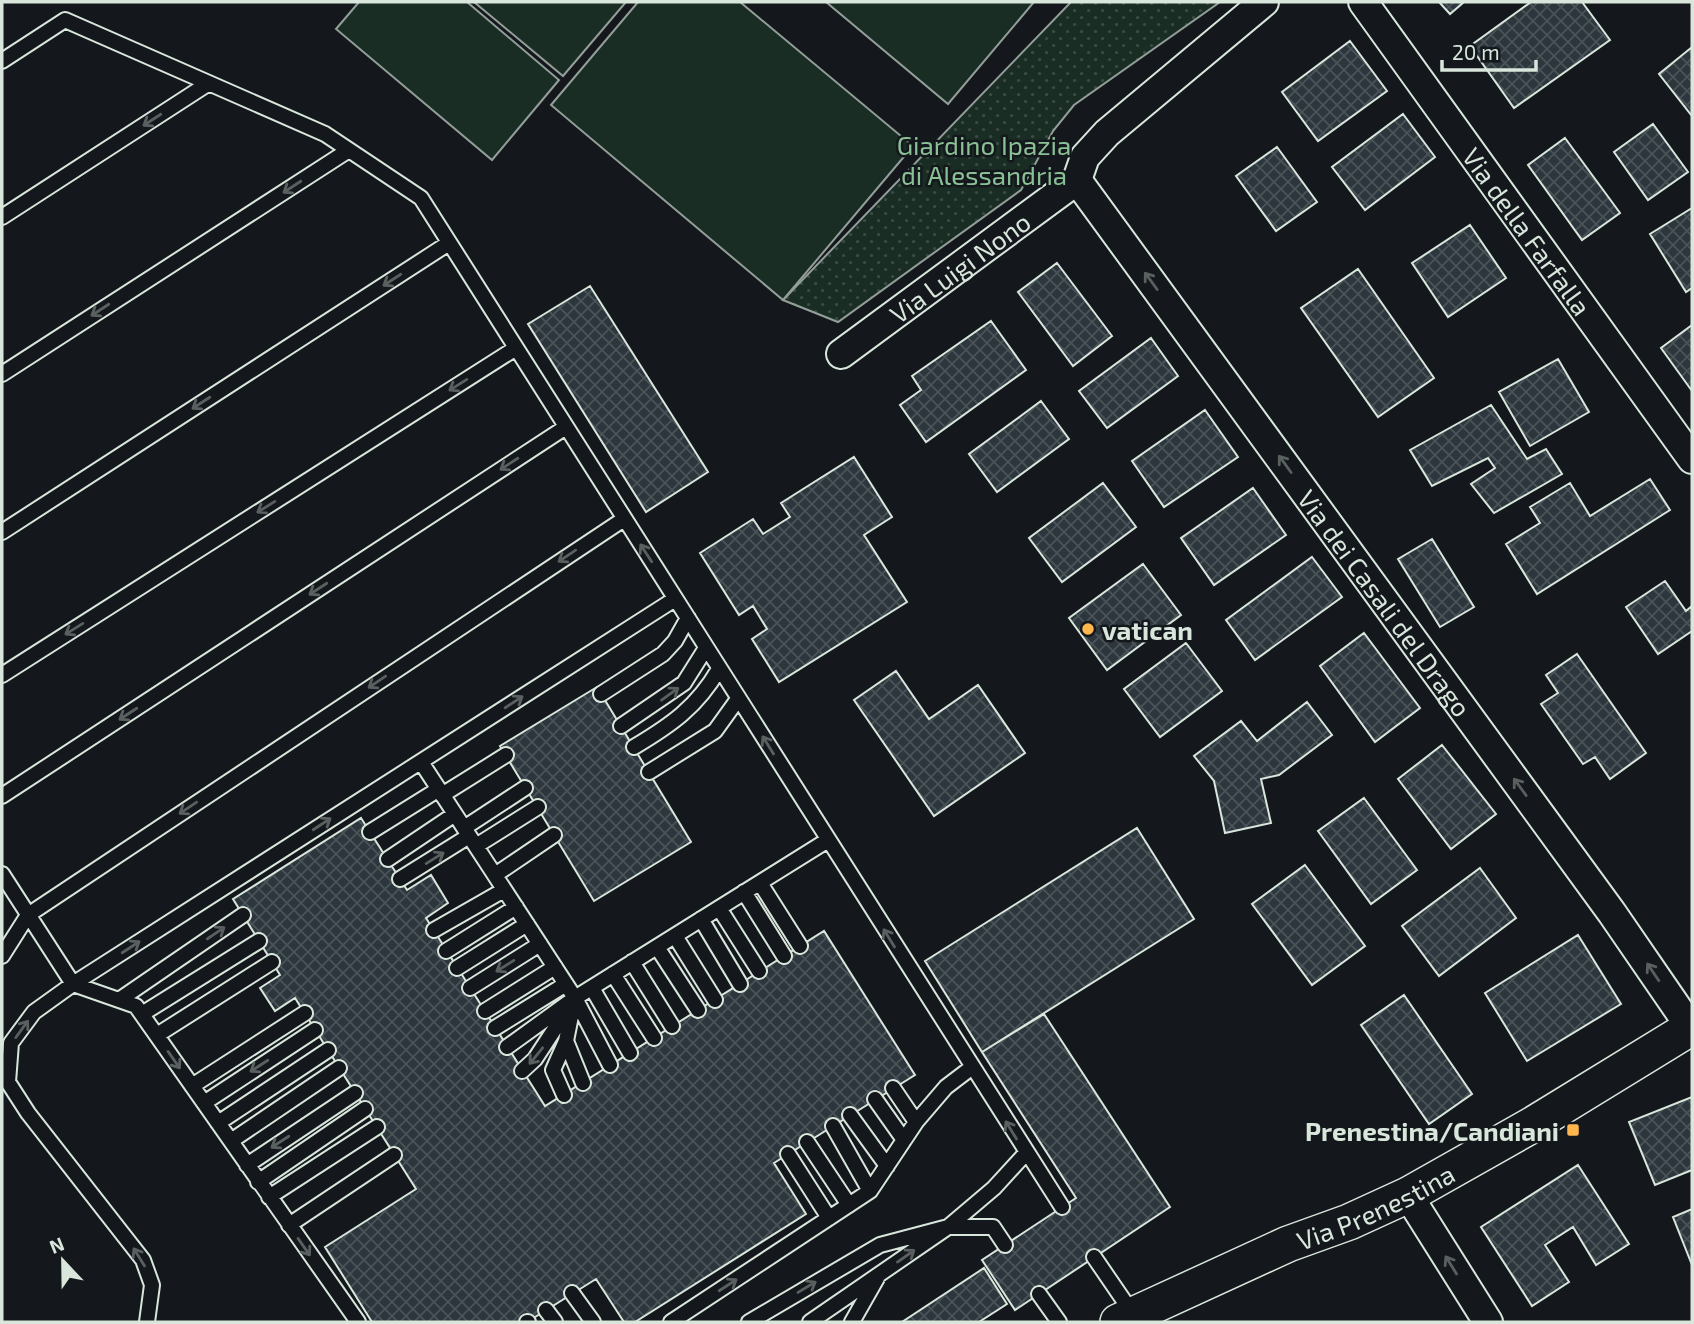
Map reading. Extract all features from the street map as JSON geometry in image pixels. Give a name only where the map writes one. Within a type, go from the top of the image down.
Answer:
[{"type":"street","points":[[1077,180],[1085,157],[1107,133],[1265,2]]},
{"type":"street","name":"Via della Farfalla","points":[[1363,2],[1692,459]]},
{"type":"street","name":"Via Luigi Nono","points":[[841,354],[1077,180]]},
{"type":"street","name":"Via dei Casali del Drago","points":[[1077,180],[1612,913],[1692,1028]]},
{"type":"street","name":"Via Prenestina","points":[[1125,1318],[1288,1244],[1349,1222],[1408,1195],[1532,1125],[1692,1028]]},
{"type":"street","points":[[1408,1195],[1488,1322]]},
{"type":"lane","points":[[2,61],[65,20],[325,134],[421,198],[1062,1208]]},
{"type":"lane","points":[[2,217],[209,83]]},
{"type":"lane","points":[[2,374],[349,150]]},
{"type":"lane","points":[[2,532],[449,243]]},
{"type":"lane","points":[[2,675],[516,348]]},
{"type":"lane","points":[[2,796],[566,427]]},
{"type":"lane","points":[[2,956],[28,915],[624,519]]},
{"type":"lane","points":[[147,1322],[152,1285],[143,1260],[28,1113],[8,1082],[11,1044],[34,1012],[73,984],[675,599]]},
{"type":"lane","points":[[601,694],[663,654],[675,641],[688,618]]},
{"type":"lane","points":[[621,726],[684,683],[706,648]]},
{"type":"lane","points":[[634,747],[682,716],[707,690],[719,669]]},
{"type":"lane","points":[[649,772],[715,731],[738,699]]},
{"type":"lane","points":[[370,832],[506,755]]},
{"type":"lane","points":[[421,762],[575,998],[610,1065]]},
{"type":"lane","points":[[470,836],[525,788]]},
{"type":"lane","points":[[400,879],[470,836],[538,807]]},
{"type":"lane","points":[[388,859],[456,814]]},
{"type":"lane","points":[[495,875],[554,835]]},
{"type":"lane","points":[[507,1047],[575,998],[828,840]]},
{"type":"lane","points":[[2,874],[73,984],[136,1006],[358,1322]]},
{"type":"lane","points":[[760,883],[800,946]]},
{"type":"lane","points":[[434,930],[504,890]]},
{"type":"lane","points":[[744,892],[784,956]]},
{"type":"lane","points":[[446,951],[516,907]]},
{"type":"lane","points":[[719,908],[759,971]]},
{"type":"lane","points":[[119,1000],[243,915]]},
{"type":"lane","points":[[701,919],[740,984]]},
{"type":"lane","points":[[457,968],[527,924]]},
{"type":"lane","points":[[675,936],[715,1000]]},
{"type":"lane","points":[[142,1014],[259,941]]},
{"type":"lane","points":[[470,988],[540,944]]},
{"type":"lane","points":[[657,947],[698,1010]]},
{"type":"lane","points":[[157,1035],[272,962]]},
{"type":"lane","points":[[632,962],[672,1026]]},
{"type":"lane","points":[[485,1011],[555,967]]},
{"type":"lane","points":[[613,974],[654,1038]]},
{"type":"lane","points":[[495,1028],[566,984]]},
{"type":"lane","points":[[592,988],[630,1053]]},
{"type":"lane","points":[[564,1095],[553,1070],[566,1041],[575,998]]},
{"type":"lane","points":[[522,1071],[536,1059],[575,998]]},
{"type":"lane","points":[[192,1086],[304,1013]]},
{"type":"lane","points":[[204,1103],[315,1030]]},
{"type":"lane","points":[[566,1041],[583,1083]]},
{"type":"lane","points":[[218,1123],[328,1050]]},
{"type":"lane","points":[[231,1141],[339,1068]]},
{"type":"lane","points":[[671,1322],[870,1191],[916,1122],[946,1087],[971,1068]]},
{"type":"lane","points":[[893,1088],[916,1122]]},
{"type":"lane","points":[[247,1165],[355,1093]]},
{"type":"lane","points":[[875,1099],[904,1140]]},
{"type":"lane","points":[[258,1182],[365,1109]]},
{"type":"lane","points":[[850,1115],[887,1166]]},
{"type":"lane","points":[[832,1126],[870,1191]]},
{"type":"lane","points":[[269,1197],[377,1127]]},
{"type":"lane","points":[[807,1142],[849,1205]]},
{"type":"lane","points":[[810,1322],[948,1227],[994,1188],[1026,1153]]},
{"type":"lane","points":[[788,1154],[829,1218]]},
{"type":"lane","points":[[289,1225],[394,1155]]},
{"type":"lane","points":[[749,1322],[880,1245],[948,1227],[993,1227],[1005,1245]]},
{"type":"lane","points":[[1094,1257],[1125,1318]]},
{"type":"lane","points":[[852,1322],[879,1274]]},
{"type":"lane","points":[[572,1293],[593,1322]]},
{"type":"lane","points":[[1039,1294],[1059,1322]]},
{"type":"lane","points":[[546,1310],[555,1322]]},
{"type":"green space","points":[[359,2],[467,2],[559,80],[492,160],[336,29]]},
{"type":"green space","points":[[474,2],[626,2],[563,76]]},
{"type":"green space","points":[[638,2],[740,2],[913,146],[783,300],[551,105]]},
{"type":"green space","points":[[826,2],[1034,2],[948,104]]},
{"type":"green space","name":"Giardino Ipazia di Alessandria","points":[[1071,2],[1220,2],[1074,105],[1053,131],[1021,190],[838,322],[783,300]]},
{"type":"building","points":[[1439,2],[1464,2],[1450,14]]},
{"type":"building","points":[[1531,2],[1582,2],[1610,40],[1514,108],[1470,46]]},
{"type":"building","points":[[1350,41],[1387,91],[1318,141],[1282,92]]},
{"type":"building","points":[[1692,47],[1692,116],[1659,74]]},
{"type":"building","points":[[1403,114],[1435,157],[1365,210],[1332,167]]},
{"type":"building","points":[[1653,124],[1688,172],[1648,200],[1614,152]]},
{"type":"building","points":[[1565,138],[1620,213],[1582,240],[1528,165]]},
{"type":"building","points":[[1277,147],[1317,202],[1276,231],[1236,176]]},
{"type":"building","points":[[1692,208],[1692,288],[1686,292],[1650,234]]},
{"type":"building","points":[[1470,225],[1506,278],[1448,317],[1412,263]]},
{"type":"building","points":[[1057,263],[1112,336],[1073,366],[1018,292]]},
{"type":"building","points":[[1358,269],[1434,378],[1378,417],[1301,308]]},
{"type":"building","points":[[590,286],[708,472],[646,512],[528,324]]},
{"type":"building","points":[[991,321],[1026,370],[926,442],[900,405],[921,390],[912,376]]},
{"type":"building","points":[[1692,325],[1692,391],[1661,348]]},
{"type":"building","points":[[1151,338],[1178,376],[1107,428],[1079,391]]},
{"type":"building","points":[[1558,359],[1589,412],[1530,446],[1499,392]]},
{"type":"building","points":[[1041,401],[1069,439],[997,492],[969,454]]},
{"type":"building","points":[[1491,405],[1527,459],[1546,449],[1562,474],[1494,513],[1471,484],[1495,468],[1488,458],[1432,486],[1410,450]]},
{"type":"building","points":[[1205,410],[1238,457],[1164,507],[1132,461]]},
{"type":"building","points":[[854,457],[892,517],[864,535],[907,602],[779,682],[752,639],[767,629],[753,606],[739,615],[700,553],[753,519],[763,534],[790,517],[781,503]]},
{"type":"building","points":[[1650,479],[1670,510],[1537,594],[1506,544],[1540,523],[1530,507],[1570,483],[1590,516]]},
{"type":"building","points":[[1103,483],[1136,527],[1062,582],[1029,538]]},
{"type":"building","points":[[1253,488],[1286,535],[1214,585],[1181,538]]},
{"type":"building","points":[[1432,539],[1474,607],[1440,627],[1398,559]]},
{"type":"building","points":[[1312,557],[1342,597],[1255,660],[1226,620]]},
{"type":"building","points":[[1143,564],[1181,615],[1107,670],[1069,618]]},
{"type":"building","points":[[1665,581],[1686,611],[1692,606],[1692,631],[1658,654],[1626,607]]},
{"type":"building","points":[[1364,633],[1420,708],[1375,742],[1320,666]]},
{"type":"building","points":[[1186,643],[1222,691],[1160,737],[1124,689]]},
{"type":"building","points":[[1577,654],[1646,753],[1610,779],[1595,757],[1583,764],[1541,704],[1558,693],[1546,675]]},
{"type":"building","points":[[896,671],[929,719],[978,685],[1025,753],[934,816],[854,700]]},
{"type":"building","points":[[597,687],[691,842],[594,901],[500,746]]},
{"type":"building","points":[[1307,702],[1332,735],[1279,775],[1261,779],[1271,823],[1225,833],[1214,781],[1194,756],[1241,721],[1257,741]]},
{"type":"building","points":[[1442,745],[1496,814],[1451,849],[1398,779]]},
{"type":"building","points":[[1364,798],[1417,870],[1371,904],[1318,831]]},
{"type":"building","points":[[361,818],[407,890],[431,875],[448,903],[426,918],[545,1106],[824,931],[915,1075],[774,1163],[806,1214],[635,1322],[624,1322],[596,1279],[527,1322],[372,1322],[325,1247],[416,1189],[295,998],[275,1011],[260,988],[280,975],[233,899]]},
{"type":"building","points":[[1137,828],[1194,919],[982,1052],[925,961]]},
{"type":"building","points":[[1305,865],[1365,946],[1312,985],[1252,904]]},
{"type":"building","points":[[1480,868],[1516,918],[1439,976],[1402,926]]},
{"type":"building","points":[[1578,935],[1621,1004],[1527,1061],[1485,993]]},
{"type":"building","points":[[1404,995],[1472,1094],[1429,1124],[1361,1025]]},
{"type":"building","points":[[1044,1014],[1170,1207],[1015,1310],[982,1260],[1076,1198],[982,1052]]},
{"type":"building","points":[[1692,1097],[1692,1170],[1655,1185],[1629,1122]]},
{"type":"building","points":[[1578,1165],[1629,1244],[1596,1265],[1573,1227],[1545,1245],[1569,1282],[1532,1306],[1481,1227]]},
{"type":"building","points":[[1692,1209],[1692,1265],[1673,1217]]},
{"type":"building","points":[[984,1268],[1007,1304],[979,1322],[902,1322]]},
{"type":"place","name":"vatican","points":[[1088,629]]},
{"type":"place","name":"Prenestina/Candiani","points":[[1573,1130]]}]
